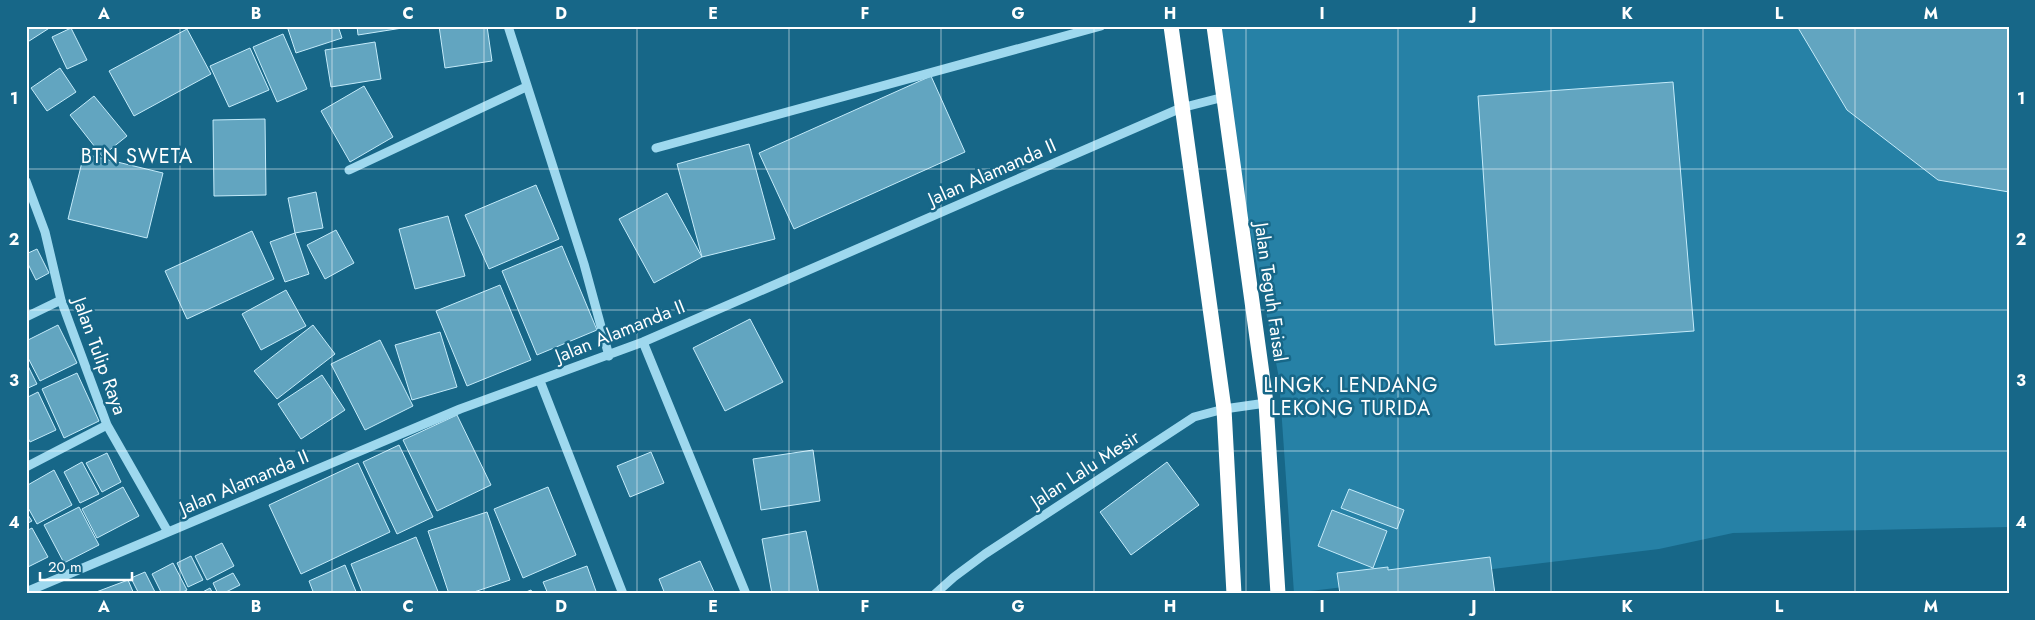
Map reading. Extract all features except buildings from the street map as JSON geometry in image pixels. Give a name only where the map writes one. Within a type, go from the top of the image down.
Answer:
[{"type":"highway","points":[[1171,26],[1224,409],[1234,594]]},
{"type":"highway","name":"Jalan Teguh Faisal","points":[[1214,26],[1266,403],[1278,594]]},
{"type":"street","points":[[508,26],[584,264],[608,356]]},
{"type":"street","points":[[656,148],[1101,26]]},
{"type":"street","points":[[349,170],[526,87]]},
{"type":"street","name":"Jalan Alamanda II","points":[[26,592],[460,409],[643,342],[1182,108],[1224,97]]},
{"type":"street","name":"Jalan Tulip Raya","points":[[26,182],[47,238],[61,300],[107,425],[168,532]]},
{"type":"street","points":[[26,316],[61,300]]},
{"type":"street","points":[[643,342],[746,594]]},
{"type":"street","points":[[540,381],[623,594]]},
{"type":"street","name":"Jalan Lalu Mesir","points":[[935,594],[985,554],[1194,417],[1224,409],[1266,403]]},
{"type":"street","points":[[26,467],[107,425]]},
{"type":"shaded area","points":[[1215,26],[2009,26],[2009,527],[1733,533],[1659,549],[1294,593],[1279,378],[1224,97]]},
{"type":"district","name":"BTN SWETA","points":[[137,156]]},
{"type":"district","name":"LINGK. LENDANG LEKONG TURIDA","points":[[1351,396]]}]
